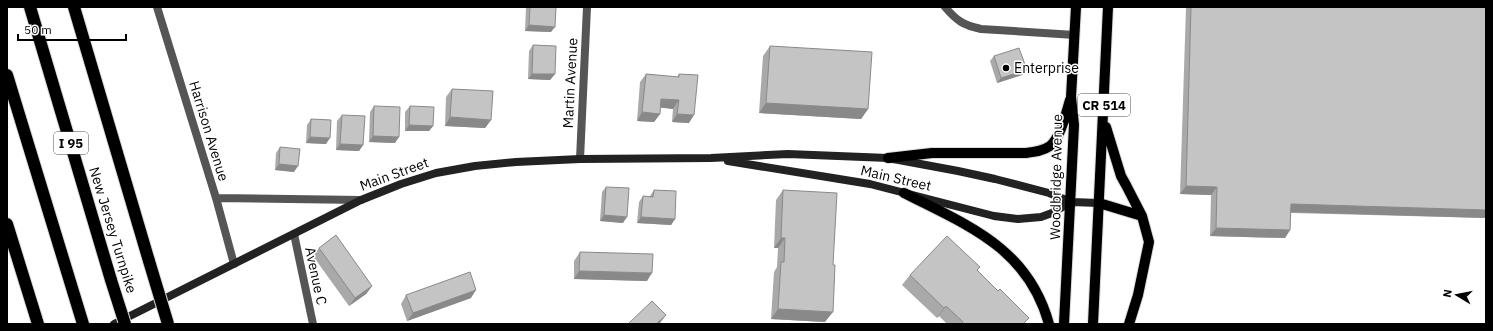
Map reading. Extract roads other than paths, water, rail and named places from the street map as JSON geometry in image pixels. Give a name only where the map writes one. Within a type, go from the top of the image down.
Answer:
[{"type":"highway","name":"New Jersey Turnpike","points":[[30,7],[125,324]]},
{"type":"highway","name":"New Jersey Turnpike","points":[[74,7],[168,324]]},
{"type":"highway","points":[[7,75],[83,324]]},
{"type":"highway","points":[[7,224],[37,320]]},
{"type":"main road","name":"Woodbridge Avenue","points":[[1064,324],[1074,125],[1071,97],[1076,7]]},
{"type":"main road","name":"CR 514","points":[[1093,324],[1108,7]]},
{"type":"main road","points":[[888,158],[932,153],[1026,153],[1040,151],[1051,145],[1061,129],[1071,97]]},
{"type":"main road","points":[[1103,115],[1120,176],[1126,184],[1142,216],[1149,242],[1138,296],[1129,324]]},
{"type":"main road","name":"Main Street","points":[[114,324],[361,200],[400,184],[436,173],[475,166],[516,162],[580,159],[711,158],[788,154],[888,158],[995,179],[1049,193],[1071,202],[1099,203]]},
{"type":"main road","name":"Main Street","points":[[711,158],[870,184],[994,216],[1018,219],[1041,217],[1071,202]]},
{"type":"main road","points":[[904,193],[972,228],[999,246],[1019,264],[1034,286],[1044,308],[1049,324]]},
{"type":"main road","points":[[1099,203],[1142,216]]},
{"type":"street","name":"Harrison Avenue","points":[[158,7],[216,198],[234,264]]},
{"type":"street","name":"Martin Avenue","points":[[580,159],[587,7]]},
{"type":"street","points":[[945,7],[956,20],[969,26],[981,29],[1075,35]]},
{"type":"street","points":[[216,198],[361,200]]},
{"type":"street","name":"Avenue C","points":[[294,234],[313,324]]},
{"type":"place","name":"Enterprise","points":[[1006,68]]}]
